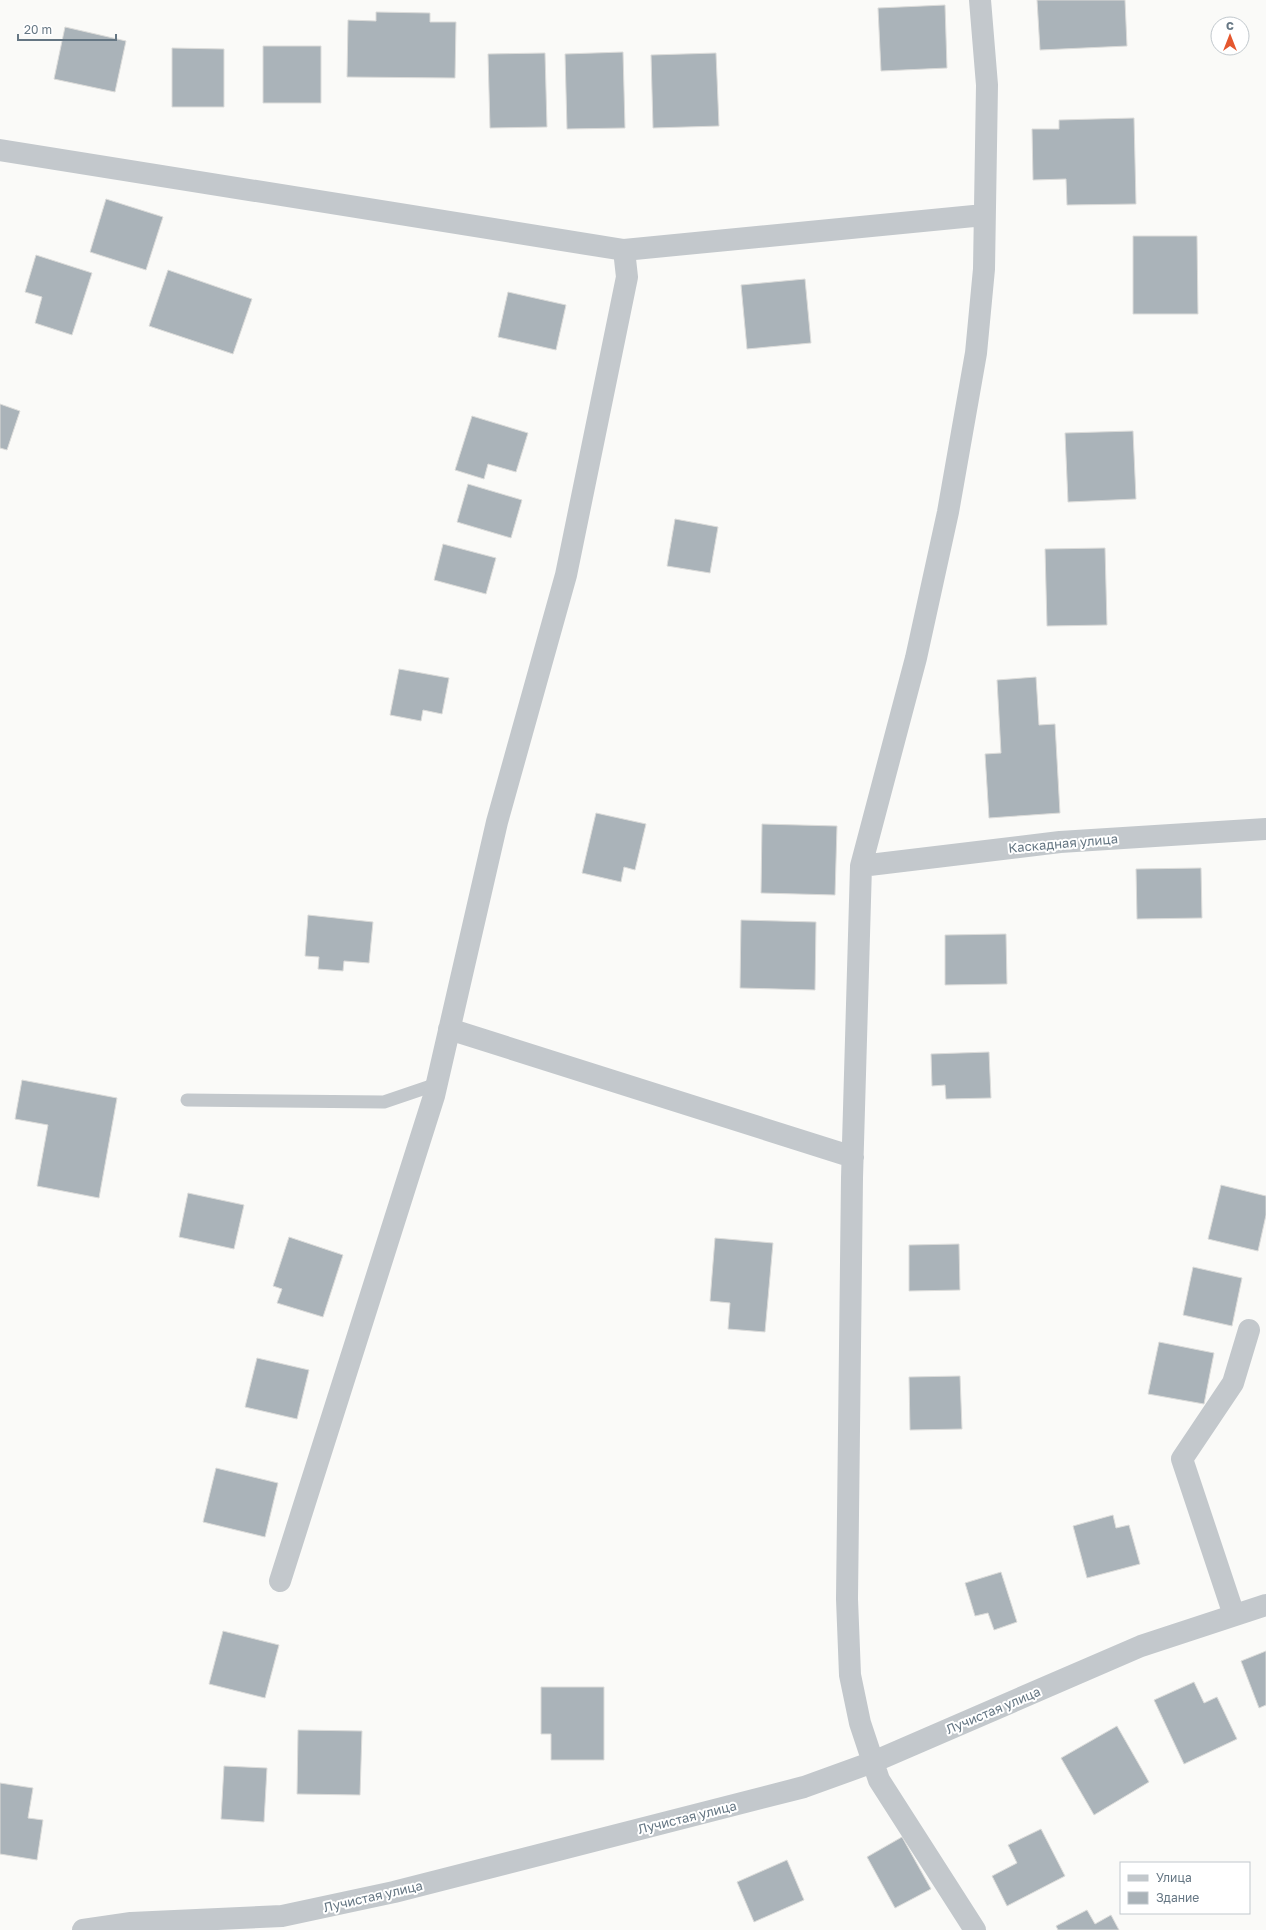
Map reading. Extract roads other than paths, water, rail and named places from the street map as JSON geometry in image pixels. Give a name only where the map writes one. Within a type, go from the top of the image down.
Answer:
[{"type":"street","points":[[975,1930],[879,1780],[860,1722],[850,1675],[847,1599],[853,1157],[861,866],[916,658],[948,512],[976,353],[984,269],[986,85],[980,0]]},
{"type":"street","points":[[0,150],[624,250],[984,215]]},
{"type":"street","points":[[280,1581],[437,1084],[498,822],[566,575],[627,277],[624,250]]},
{"type":"street","name":"Каскадная улица","points":[[861,866],[1060,842],[1266,829]]},
{"type":"street","points":[[449,1029],[853,1157]]},
{"type":"street","points":[[1234,1615],[1182,1459],[1233,1383],[1249,1330]]},
{"type":"street","name":"Лучистая улица","points":[[83,1930],[131,1923],[283,1923],[394,1892],[804,1787],[873,1762],[1141,1646],[1266,1604]]},
{"type":"lane","points":[[187,1100],[384,1102],[437,1084]]}]
